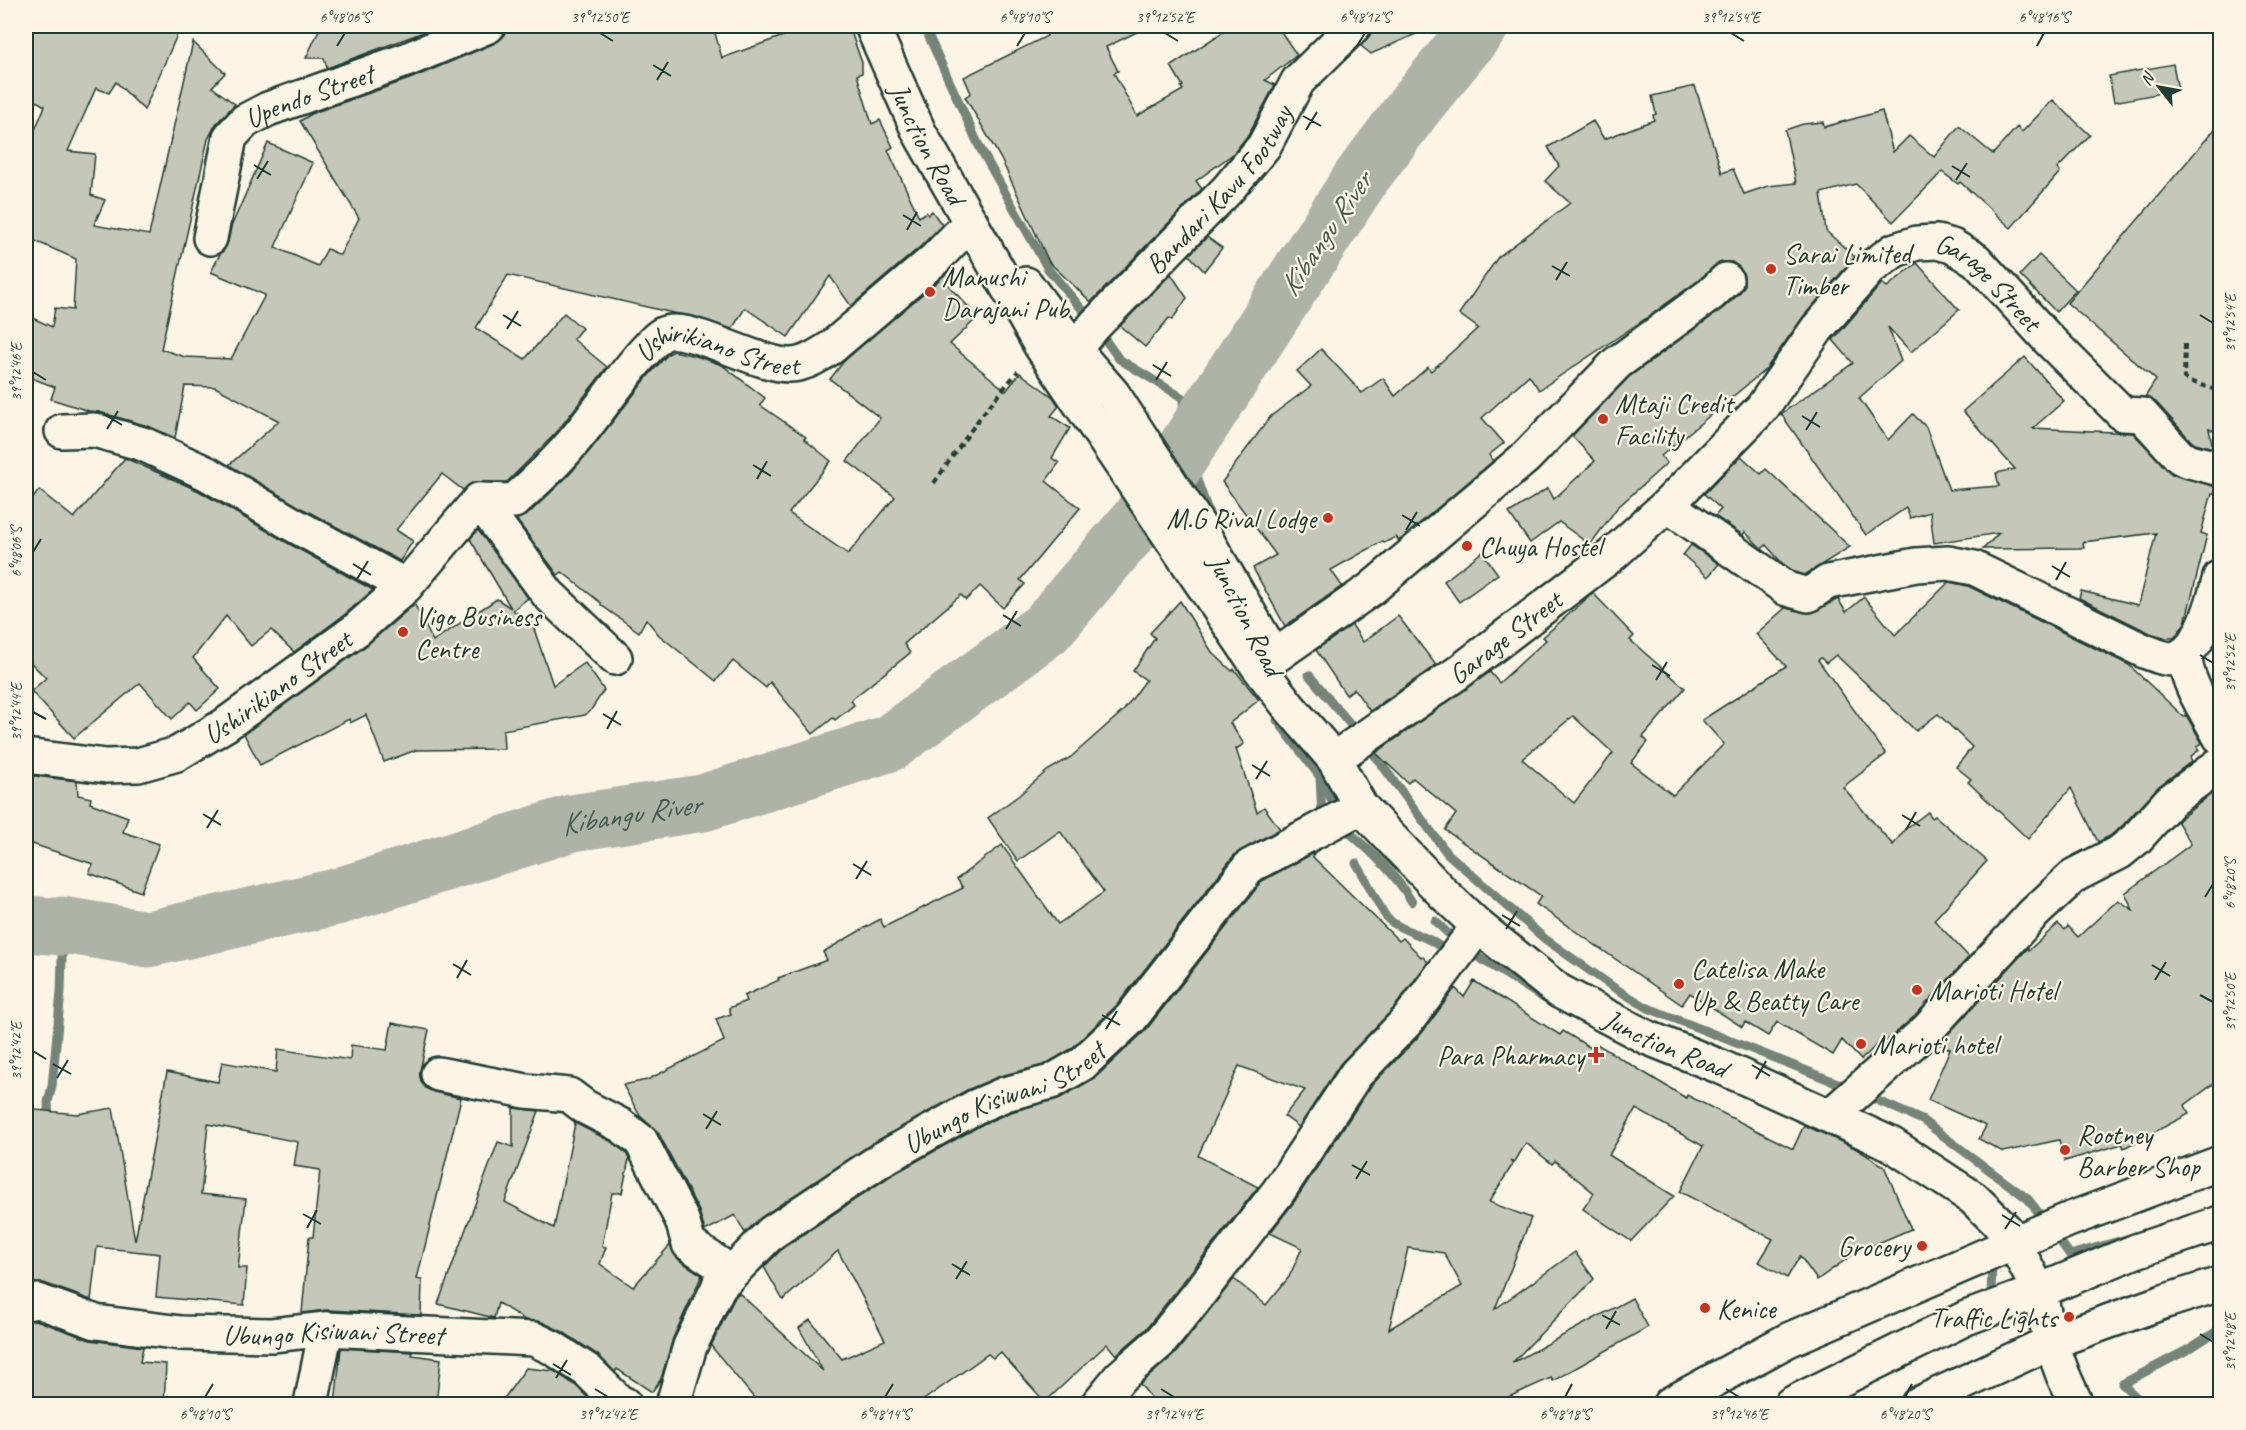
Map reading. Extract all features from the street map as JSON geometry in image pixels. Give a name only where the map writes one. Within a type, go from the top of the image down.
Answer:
[{"type":"street","name":"Upendo Street","points":[[210,238],[230,137],[245,121],[268,109],[406,60],[488,26]]},
{"type":"street","name":"Junction Road","points":[[872,26],[919,132],[1041,346],[1088,415],[1187,534],[1274,657],[1289,708]]},
{"type":"street","name":"Bandari Kavu Footway","points":[[1074,349],[1227,190],[1264,146],[1298,81],[1354,26]]},
{"type":"street","name":"Ushirikiano Street","points":[[26,756],[106,766],[138,765],[177,754],[225,724],[356,630],[406,586],[479,500],[514,501],[543,475],[577,437],[629,370],[664,333],[686,333],[742,354],[791,365],[815,358],[832,347],[934,260],[971,222]]},
{"type":"street","name":"Garage Street","points":[[1334,759],[1459,672],[1613,554],[1762,408],[1817,329],[1870,268],[1895,250],[1917,243],[1937,242],[1952,246],[1977,260],[2048,339],[2123,414],[2142,416],[2180,457],[2220,469]]},
{"type":"street","name":"Junction Road","points":[[991,257],[1023,280],[1074,349],[1113,394],[1257,666],[1289,708],[1334,759],[1361,807],[1444,894],[1478,926],[1559,991],[1646,1037],[1891,1143],[1973,1198],[2006,1230],[2039,1291],[2051,1342],[2076,1404]]},
{"type":"street","points":[[1274,657],[1371,589],[1525,458],[1617,363],[1711,294],[1726,280]]},
{"type":"street","points":[[62,430],[94,430],[143,444],[208,474],[294,525],[406,586]]},
{"type":"street","points":[[479,500],[548,594],[615,658]]},
{"type":"street","points":[[1666,504],[1769,578],[1788,589],[1808,595],[1828,582],[1916,565],[1948,563],[1974,568],[2144,651],[2167,658],[2175,658],[2184,654],[2201,632],[2210,613],[2220,577]]},
{"type":"street","points":[[2184,654],[2187,673],[2193,687],[2220,737]]},
{"type":"street","points":[[1830,1116],[1928,1029],[2032,915],[2075,875],[2120,852],[2136,839],[2170,801],[2220,764]]},
{"type":"street","name":"Ubungo Kisiwani Street","points":[[673,1404],[690,1346],[719,1286],[771,1233],[882,1159],[975,1107],[1005,1094],[1052,1082],[1082,1064],[1131,1018],[1250,866],[1361,807]]},
{"type":"street","points":[[1098,1404],[1120,1377],[1160,1342],[1194,1300],[1278,1192],[1356,1074],[1408,1020],[1478,926]]},
{"type":"street","points":[[438,1074],[526,1091],[569,1095],[585,1107],[620,1125],[641,1141],[682,1220],[689,1244],[719,1264],[722,1273],[719,1286]]},
{"type":"street","points":[[1670,1404],[1788,1340],[2068,1220],[2220,1163]]},
{"type":"street","points":[[1791,1404],[1966,1318],[2136,1251],[2220,1223]]},
{"type":"street","points":[[1918,1404],[2051,1342],[2220,1284]]},
{"type":"street","name":"Ubungo Kisiwani Street","points":[[26,1303],[38,1301],[96,1322],[181,1333],[272,1335],[326,1329],[534,1340],[553,1348],[588,1371],[624,1404]]},
{"type":"street","points":[[311,1404],[326,1329]]},
{"type":"path","points":[[2185,344],[2184,378],[2220,391]]},
{"type":"path","points":[[934,483],[981,416],[1041,346]]},
{"type":"building","points":[[26,26],[181,26],[144,110],[116,82],[109,93],[96,88],[68,151],[95,154],[91,195],[105,200],[94,225],[149,235],[193,42],[225,73],[212,87],[235,104],[216,124],[208,139],[161,349],[185,357],[231,359],[265,295],[211,272],[228,242],[231,227],[268,143],[313,163],[275,247],[318,266],[327,249],[340,255],[359,218],[300,121],[313,113],[412,78],[495,43],[503,37],[506,26],[713,26],[722,58],[811,26],[822,26],[825,33],[849,26],[862,63],[862,73],[857,75],[872,124],[880,120],[893,147],[888,150],[919,217],[926,212],[928,215],[932,211],[942,225],[851,306],[830,276],[788,337],[745,308],[732,329],[693,316],[508,275],[476,328],[525,359],[564,313],[582,328],[573,339],[607,367],[556,433],[507,482],[476,482],[463,490],[442,474],[396,530],[413,541],[400,561],[303,509],[229,465],[279,421],[215,387],[185,386],[175,438],[148,426],[51,399],[55,387],[26,376],[26,315],[52,327],[55,308],[73,310],[76,259],[26,237],[26,151],[45,106],[26,95]]},
{"type":"building","points":[[321,26],[440,26],[327,68],[324,58],[306,58]]},
{"type":"building","points":[[1043,26],[1149,26],[1106,47],[1118,71],[1114,73],[1137,116],[1183,90],[1171,66],[1232,26],[1277,26],[1297,55],[1265,80],[1275,85],[1248,135],[1233,154],[1196,181],[1202,189],[1091,302],[1049,262],[1001,159],[965,97],[971,93],[964,77],[1047,36]]},
{"type":"building","points":[[1372,26],[1434,26],[1371,54],[1361,46],[1372,32]]},
{"type":"building","points":[[2173,64],[2178,90],[2114,102],[2109,76]]},
{"type":"building","points":[[1695,86],[1722,173],[1733,169],[1744,194],[1768,186],[1796,183],[1785,130],[1803,124],[1823,122],[1824,127],[1882,111],[1893,152],[1909,136],[1934,157],[1959,126],[1993,154],[2017,127],[2022,132],[2053,100],[2090,135],[2057,169],[2060,172],[2011,228],[1960,182],[1958,184],[1942,172],[1893,222],[1856,184],[1821,193],[1826,231],[1855,257],[1803,317],[1766,369],[1661,456],[1667,463],[1617,508],[1590,545],[1559,522],[1530,543],[1509,513],[1548,488],[1554,499],[1595,461],[1572,436],[1629,377],[1739,294],[1744,286],[1744,276],[1740,268],[1732,262],[1722,262],[1714,266],[1699,280],[1645,319],[1539,390],[1529,375],[1482,418],[1504,443],[1489,455],[1493,461],[1399,541],[1396,537],[1384,543],[1383,541],[1331,570],[1342,586],[1285,626],[1253,568],[1276,555],[1222,482],[1271,416],[1311,386],[1297,371],[1321,349],[1362,393],[1383,378],[1395,396],[1428,367],[1431,371],[1478,328],[1459,314],[1498,257],[1570,203],[1545,181],[1559,166],[1548,147],[1593,121],[1604,139],[1654,120],[1653,115],[1656,114],[1652,96]]},
{"type":"building","points":[[2220,123],[2220,433],[2209,429],[2213,448],[2192,442],[2156,402],[2145,397],[2156,380],[2067,303]]},
{"type":"building","points":[[1207,237],[1222,248],[1204,271],[1189,255]]},
{"type":"building","points":[[2039,255],[2076,290],[2056,312],[2020,275]]},
{"type":"building","points":[[1917,263],[1959,310],[1911,352],[1888,327],[1901,361],[1859,398],[1888,440],[1913,414],[1926,427],[1949,490],[1999,486],[1996,473],[2015,469],[1963,411],[2025,357],[2064,401],[2033,428],[2133,433],[2172,474],[2216,487],[2217,493],[2212,493],[2201,533],[2207,535],[2185,623],[2174,638],[2150,633],[2079,598],[2081,591],[2138,605],[2156,533],[2083,542],[2084,548],[1983,549],[1999,533],[1934,543],[1930,512],[1910,518],[1906,508],[1866,535],[1781,414],[1853,363],[1833,340],[1882,283],[1887,287]]},
{"type":"building","points":[[949,271],[957,279],[949,286],[978,317],[950,344],[1006,391],[1020,373],[1053,397],[1059,406],[1051,416],[1070,428],[1052,458],[1059,463],[1046,481],[1080,508],[1020,580],[1025,584],[1003,608],[980,586],[966,600],[961,595],[904,644],[910,653],[851,700],[854,705],[813,734],[770,682],[766,688],[733,661],[716,681],[659,635],[646,619],[639,632],[601,605],[562,572],[558,575],[516,519],[527,515],[569,475],[649,375],[668,354],[674,351],[722,365],[765,398],[760,405],[806,437],[804,439],[831,461],[789,513],[848,554],[895,497],[847,461],[880,418],[830,379],[844,361]]},
{"type":"building","points":[[1171,274],[1187,298],[1172,320],[1169,318],[1145,347],[1120,326]]},
{"type":"building","points":[[1741,456],[1761,474],[1766,469],[1850,547],[1805,575],[1795,572],[1782,563],[1766,545],[1762,549],[1745,532],[1743,535],[1715,516],[1721,509],[1704,494]]},
{"type":"building","points":[[125,458],[199,491],[373,590],[294,652],[271,630],[251,646],[226,616],[193,658],[220,689],[197,710],[190,702],[172,719],[140,683],[74,738],[31,691],[46,678],[26,658],[26,508],[39,490],[74,518]]},
{"type":"building","points":[[478,530],[528,598],[513,610],[532,623],[553,685],[585,663],[604,690],[591,710],[585,715],[503,730],[504,749],[416,750],[384,762],[366,715],[350,723],[349,719],[260,765],[244,734],[367,645],[410,608],[415,605],[433,641],[497,599],[511,608],[470,539]]},
{"type":"building","points":[[1691,545],[1719,564],[1708,577],[1683,555]]},
{"type":"building","points":[[1482,552],[1498,574],[1459,602],[1444,581]]},
{"type":"building","points":[[1949,582],[1968,586],[2129,665],[2184,717],[2186,715],[2202,743],[2197,747],[2199,750],[2190,757],[2192,761],[2159,786],[2110,836],[2098,842],[2071,788],[2028,839],[1968,782],[1971,779],[1956,767],[1972,747],[1938,714],[1916,731],[1836,655],[1826,663],[1821,658],[1818,660],[1886,754],[1843,787],[1893,845],[1905,829],[1928,812],[1932,818],[1935,816],[1987,861],[1934,920],[1969,957],[1915,1016],[1884,1043],[1882,1040],[1861,1060],[1842,1040],[1833,1055],[1777,1022],[1768,1036],[1745,1022],[1742,1027],[1690,993],[1682,1005],[1536,904],[1541,896],[1445,830],[1456,814],[1413,778],[1408,783],[1376,753],[1490,672],[1499,683],[1546,640],[1543,637],[1593,593],[1634,636],[1630,640],[1685,688],[1643,737],[1648,742],[1631,763],[1673,795],[1724,744],[1702,720],[1786,666],[1756,634],[1785,608],[1811,613],[1838,599],[1846,612],[1864,597],[1895,635]],"holes":[[[1573,716],[1613,753],[1574,803],[1522,759]]]},
{"type":"building","points":[[1180,601],[1212,652],[1232,671],[1234,669],[1259,700],[1230,723],[1244,744],[1236,749],[1257,812],[1264,807],[1280,829],[1235,854],[1117,1005],[1071,1049],[1044,1065],[1000,1076],[967,1090],[873,1143],[760,1218],[745,1233],[735,1215],[705,1231],[699,1211],[658,1132],[640,1116],[623,1085],[647,1080],[724,1041],[716,1019],[731,1014],[729,1008],[746,1001],[744,996],[779,980],[778,978],[827,960],[823,952],[880,919],[884,927],[963,888],[957,879],[1002,845],[1058,924],[1104,892],[1060,831],[1018,861],[988,818],[1047,771],[1071,757],[1124,710],[1146,680],[1133,671],[1155,638],[1150,633]]},
{"type":"building","points":[[1398,616],[1436,665],[1370,711],[1354,689],[1346,695],[1316,650],[1352,625],[1363,642]]},
{"type":"building","points":[[26,775],[77,781],[78,795],[91,798],[90,803],[128,817],[123,832],[159,844],[141,892],[89,873],[93,864],[26,842]]},
{"type":"building","points":[[2214,792],[2220,800],[2220,1079],[2185,1105],[2189,1114],[2124,1148],[2122,1144],[2065,1161],[2059,1140],[2003,1152],[1979,1139],[1986,1126],[1928,1100],[1950,1049],[1939,1044],[2028,948],[2029,950],[2058,924],[2065,930],[2068,926],[2078,937],[2118,900],[2133,910],[2125,893],[2191,844],[2177,821]]},
{"type":"building","points":[[1314,853],[1313,857],[1399,941],[1403,938],[1428,962],[1394,1008],[1340,1064],[1299,1127],[1284,1116],[1305,1090],[1239,1066],[1198,1156],[1258,1187],[1146,1329],[1116,1355],[1107,1344],[1045,1402],[1000,1352],[993,1358],[988,1354],[918,1404],[759,1404],[711,1346],[739,1293],[823,1371],[799,1328],[810,1320],[842,1359],[885,1340],[838,1251],[783,1300],[764,1267],[783,1248],[892,1175],[983,1124],[1011,1112],[1060,1098],[1095,1078],[1146,1030],[1262,881]]},
{"type":"building","points":[[1474,981],[1560,1035],[1563,1031],[1594,1050],[1597,1044],[1686,1098],[1687,1095],[1793,1149],[1804,1125],[1855,1148],[1884,1166],[1911,1229],[1869,1247],[1868,1244],[1817,1280],[1800,1256],[1787,1278],[1759,1262],[1773,1239],[1680,1192],[1703,1146],[1636,1109],[1609,1155],[1674,1196],[1631,1241],[1583,1209],[1594,1193],[1555,1161],[1552,1164],[1526,1143],[1514,1163],[1510,1161],[1513,1164],[1489,1202],[1531,1218],[1495,1309],[1575,1252],[1594,1279],[1512,1363],[1632,1298],[1648,1327],[1553,1381],[1551,1378],[1493,1404],[1156,1404],[1140,1384],[1175,1354],[1234,1279],[1266,1305],[1289,1277],[1302,1248],[1270,1233],[1294,1202],[1371,1086],[1422,1033],[1455,988],[1464,997]],"holes":[[[1408,1248],[1444,1253],[1462,1286],[1389,1329]]]},
{"type":"building","points":[[392,1023],[429,1030],[420,1071],[421,1081],[425,1088],[434,1092],[461,1098],[417,1279],[422,1280],[421,1315],[327,1310],[302,1313],[309,1237],[313,1237],[320,1170],[294,1166],[298,1142],[208,1124],[201,1194],[246,1199],[238,1268],[247,1268],[244,1305],[156,1297],[160,1254],[97,1247],[91,1300],[44,1283],[26,1284],[26,1109],[77,1114],[113,1108],[135,1241],[167,1072],[218,1082],[222,1062],[276,1072],[278,1049],[350,1060],[351,1045],[387,1050]]},
{"type":"building","points":[[513,1108],[539,1111],[505,1202],[554,1228],[575,1123],[610,1141],[626,1153],[629,1159],[622,1193],[612,1193],[602,1246],[606,1247],[600,1264],[633,1287],[670,1245],[679,1260],[702,1275],[673,1338],[661,1379],[652,1392],[617,1369],[615,1372],[598,1355],[563,1332],[542,1322],[525,1320],[498,1303],[494,1318],[438,1304],[498,1142],[513,1147]]},
{"type":"building","points":[[36,1320],[90,1340],[143,1347],[140,1362],[166,1364],[164,1404],[30,1404],[28,1365],[26,1365],[26,1321]]},
{"type":"building","points":[[341,1348],[413,1352],[412,1355],[441,1359],[436,1404],[335,1404]]},
{"type":"building","points":[[526,1368],[554,1371],[576,1386],[593,1403],[500,1404]]},
{"type":"waterway","points":[[924,26],[980,148],[1048,269],[1091,320]]},
{"type":"waterway","name":"Kibangu River","points":[[26,924],[63,927],[63,925],[148,939],[336,897],[572,823],[703,803],[890,743],[1046,629],[1139,520],[1361,178],[1418,102],[1480,26]]},
{"type":"waterway","points":[[1099,331],[1119,359],[1183,398],[1185,446],[1211,519]]},
{"type":"waterway","points":[[1309,675],[1362,738],[1447,853],[1545,939],[1613,987],[1648,1008],[1850,1088]]},
{"type":"waterway","points":[[1277,720],[1320,777],[1322,817]]},
{"type":"waterway","points":[[1322,780],[1338,813]]},
{"type":"waterway","points":[[1350,833],[1384,865],[1412,902]]},
{"type":"waterway","points":[[1356,863],[1386,917],[1397,925],[1429,939],[1443,949],[1449,957]]},
{"type":"waterway","points":[[1435,921],[1453,938]]},
{"type":"waterway","points":[[49,1121],[48,1102],[52,1086],[61,992],[63,925]]},
{"type":"waterway","points":[[1473,954],[1545,999]]},
{"type":"waterway","points":[[1865,1095],[1922,1120],[2028,1199],[2046,1222]]},
{"type":"waterway","points":[[2054,1233],[2070,1255],[2126,1239]]},
{"type":"waterway","points":[[1991,1297],[1992,1261]]},
{"type":"waterway","points":[[2144,1404],[2122,1384],[2189,1349],[2220,1329]]},
{"type":"place","name":"Sarai Limited Timber","points":[[1771,269]]},
{"type":"place","name":"Manushi Darajani Pub","points":[[930,292]]},
{"type":"place","name":"Mtaji Credit Facility","points":[[1603,419]]},
{"type":"place","name":"M.G Rival Lodge","points":[[1328,518]]},
{"type":"place","name":"Chuya Hostel","points":[[1467,546]]},
{"type":"place","name":"Vigo Business Centre","points":[[403,632]]},
{"type":"place","name":"Catelisa Make Up & Beatty Care","points":[[1679,984]]},
{"type":"place","name":"Marioti Hotel","points":[[1917,990]]},
{"type":"place","name":"Marioti hotel","points":[[1861,1044]]},
{"type":"place","name":"Para Pharmacy","points":[[1596,1055]]},
{"type":"place","name":"Rootney Barber Shop","points":[[2065,1150]]},
{"type":"place","name":"Grocery","points":[[1922,1246]]},
{"type":"place","name":"Kenice","points":[[1705,1308]]},
{"type":"place","name":"Traffic Lights","points":[[2069,1317]]}]
